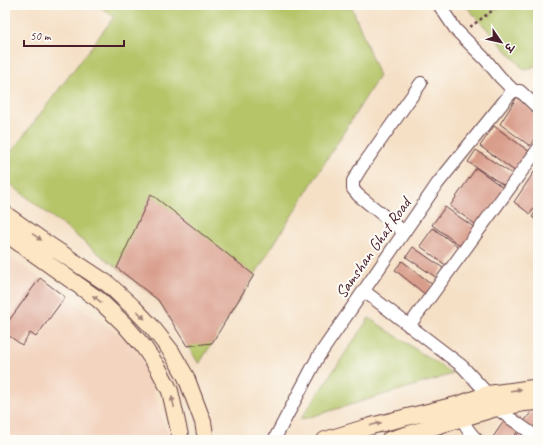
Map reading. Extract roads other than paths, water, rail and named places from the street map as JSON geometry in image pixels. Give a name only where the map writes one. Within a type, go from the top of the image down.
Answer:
[{"type":"street","points":[[439,5],[456,30],[486,60],[500,77],[538,108]]},
{"type":"street","points":[[404,232],[358,195],[353,189],[354,181],[361,168],[421,83]]},
{"type":"street","name":"Samshan Ghat Road","points":[[274,440],[318,357],[438,183],[506,98],[517,91]]},
{"type":"street","points":[[409,326],[538,149]]},
{"type":"street","points":[[5,214],[46,244],[108,284],[152,327],[171,351],[186,376],[203,422],[206,440]]},
{"type":"street","points":[[5,233],[99,300],[123,323],[143,346],[158,368],[170,391],[181,440]]},
{"type":"street","points":[[364,291],[462,366],[488,394]]},
{"type":"street","points":[[325,440],[371,426],[460,404],[488,394],[538,388]]},
{"type":"street","points":[[389,440],[410,437],[462,418],[496,408],[538,402]]},
{"type":"street","points":[[496,408],[538,438]]},
{"type":"street","points":[[462,418],[470,433],[477,440]]}]
